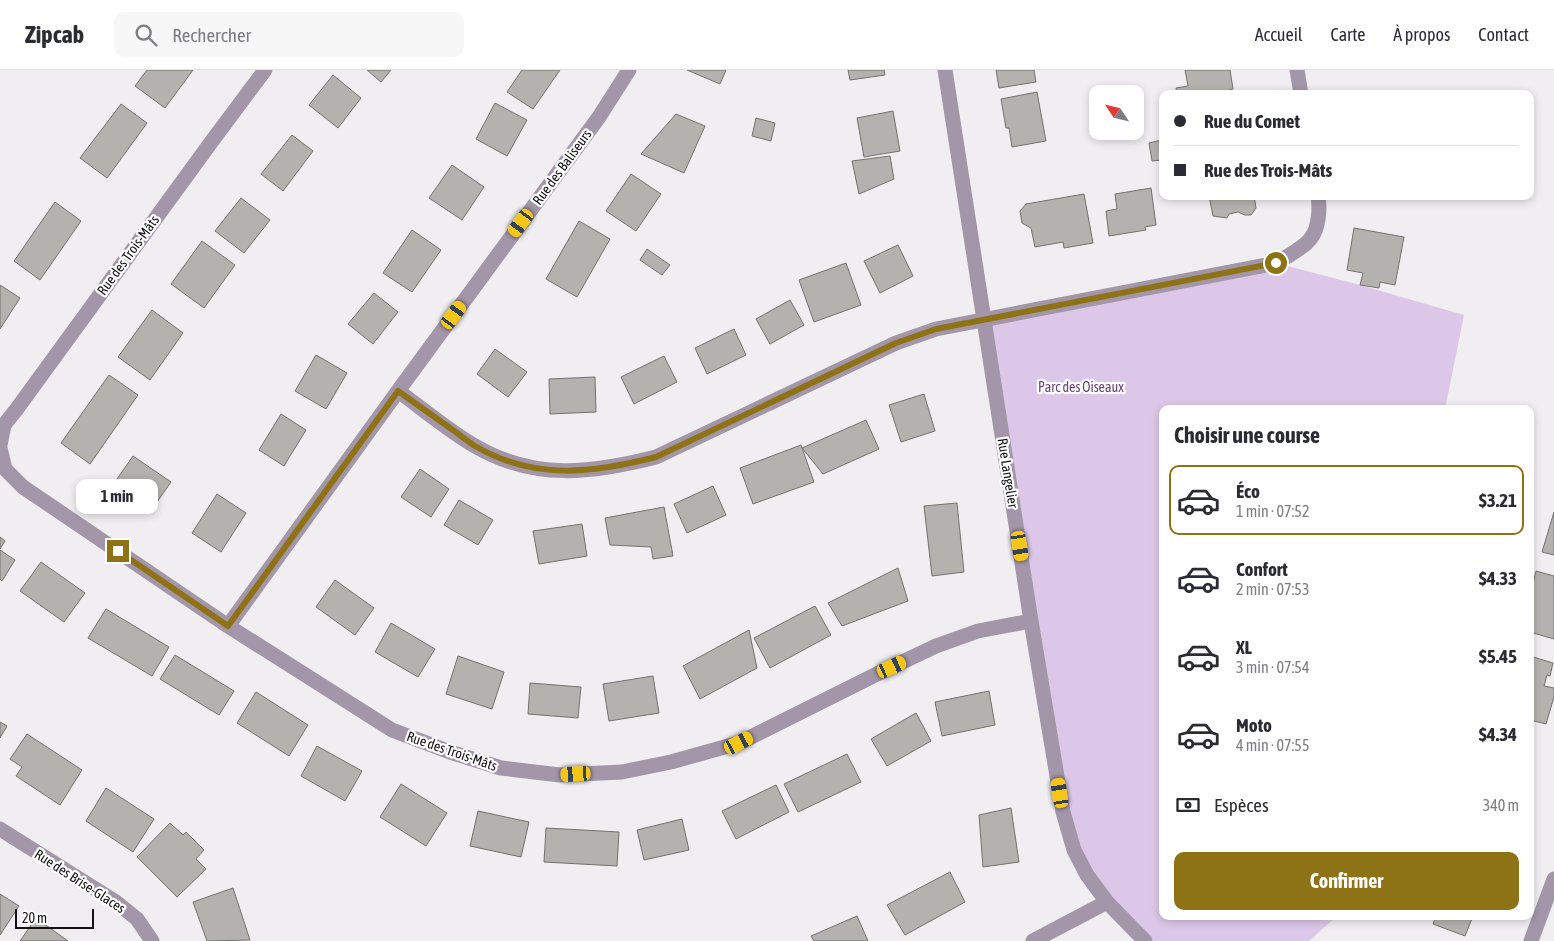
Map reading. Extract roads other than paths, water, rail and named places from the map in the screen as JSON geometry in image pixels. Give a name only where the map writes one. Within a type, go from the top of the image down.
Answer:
[{"type":"street","name":"Rue des Trois-Mâts","points":[[266,70],[4,425],[0,446],[5,469],[23,487],[228,626],[392,730],[450,752],[501,768],[560,775],[622,772],[671,762],[739,743],[936,646],[978,631],[1031,621]]},
{"type":"street","name":"Rue des Baliseurs","points":[[228,626],[599,117],[629,70]]},
{"type":"street","name":"Rue Langelier","points":[[945,70],[1031,621],[1063,812],[1074,850],[1087,874],[1107,902],[1145,941]]},
{"type":"street","points":[[1297,70],[1300,90]]},
{"type":"street","points":[[398,391],[475,446],[508,461],[534,469],[581,471],[616,467],[656,457],[896,343],[936,329],[1276,263],[1289,256],[1311,238],[1321,210],[1319,200]]},
{"type":"street","name":"Rue des Brise-Glaces","points":[[0,829],[116,902],[137,919],[152,941]]},
{"type":"street","points":[[1531,941],[1554,880]]},
{"type":"street","points":[[1033,941],[1107,902]]},
{"type":"park label","name":"Parc des Oiseaux","points":[[1081,387]]}]
